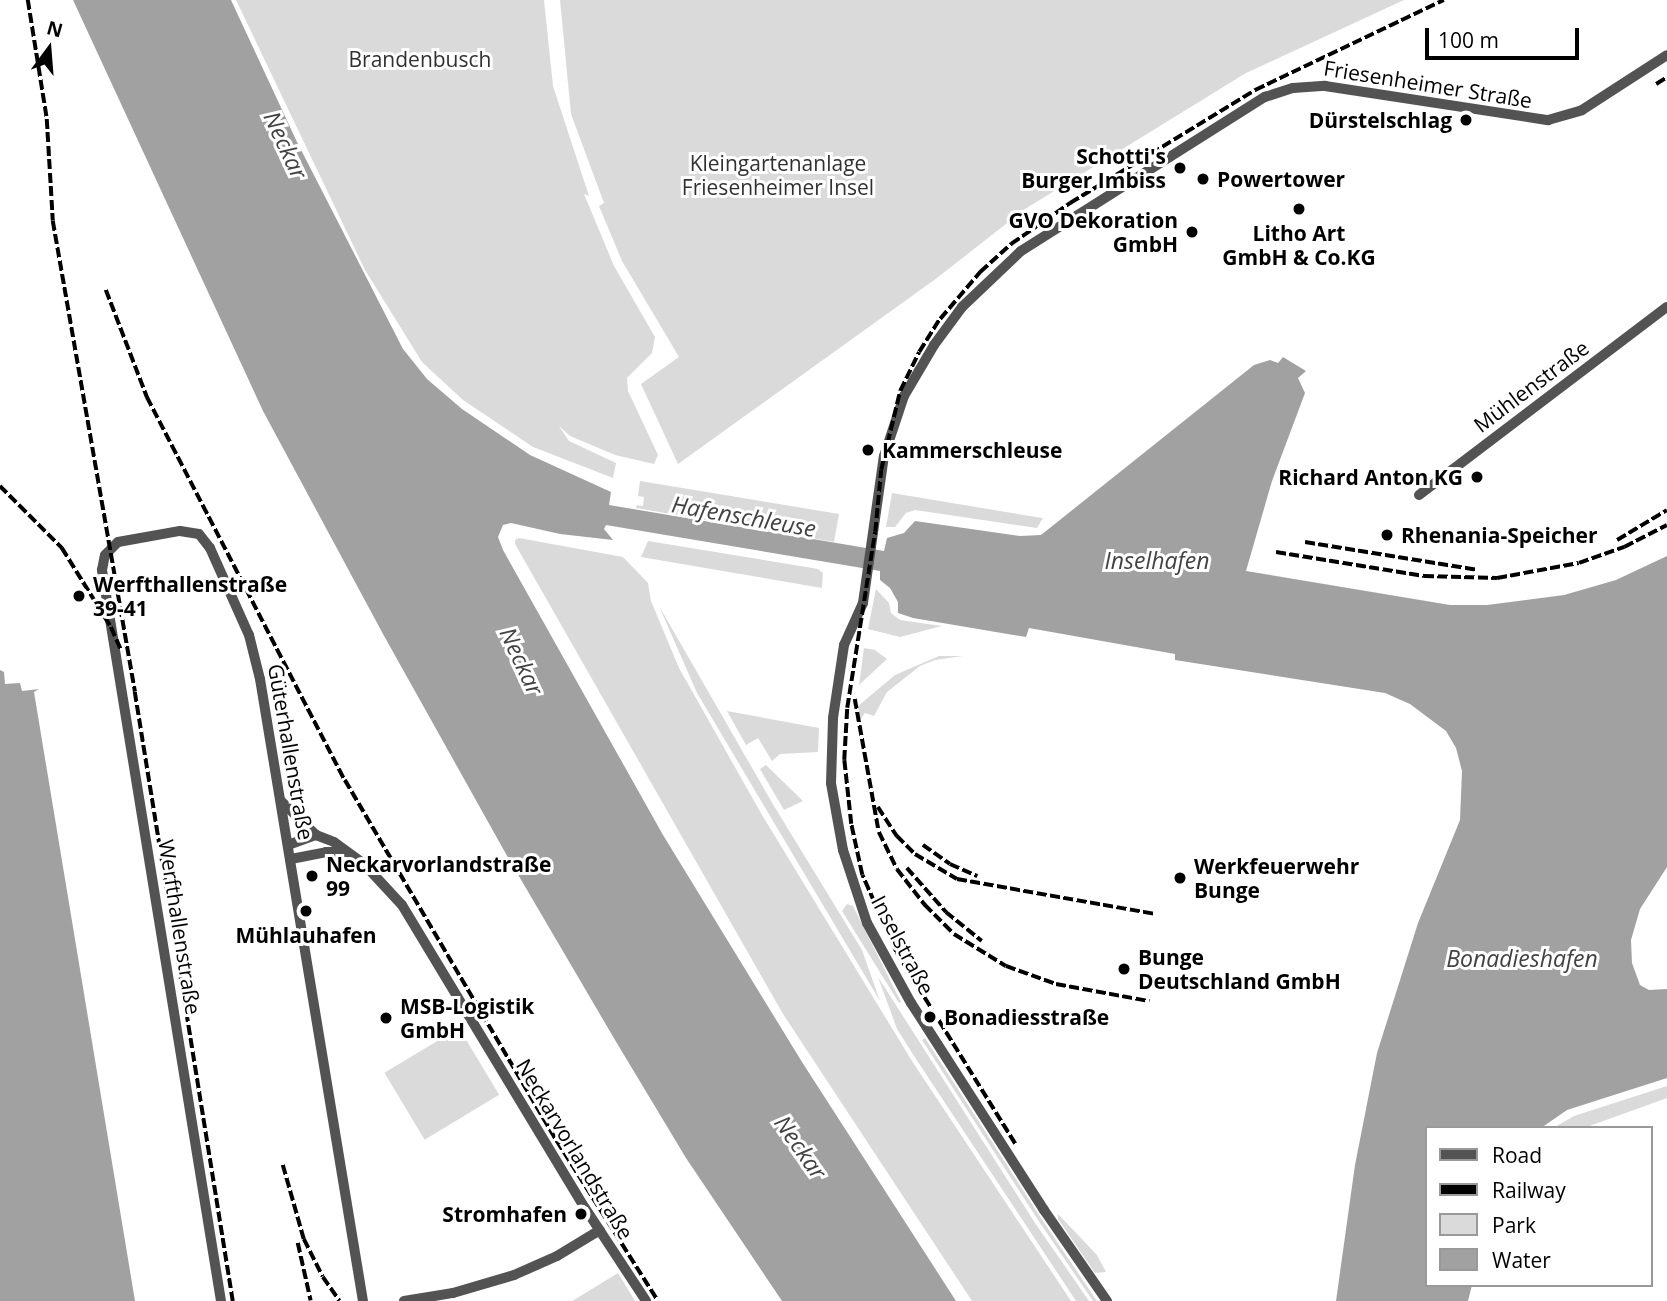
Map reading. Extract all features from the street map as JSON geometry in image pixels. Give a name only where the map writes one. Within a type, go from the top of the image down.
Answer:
[{"type":"street","name":"Friesenheimer Straße","points":[[877,517],[881,470],[894,422],[921,364],[962,307],[1021,251],[1265,97],[1293,88],[1325,86],[1548,120],[1582,110],[1667,55]]},
{"type":"street","name":"Mühlenstraße","points":[[1419,495],[1667,307]]},
{"type":"street","name":"Inselstraße","points":[[877,517],[862,608],[844,645],[831,737],[835,813],[855,895],[911,1003],[1044,1210],[1107,1301]]},
{"type":"street","name":"Güterhallenstraße","points":[[103,559],[118,542],[188,531],[204,538],[232,591],[248,635],[260,679],[289,845],[363,1301]]},
{"type":"street","name":"Werfthallenstraße","points":[[103,559],[102,570],[221,1301]]},
{"type":"street","name":"Neckarvorlandstraße","points":[[281,801],[316,835],[334,842],[364,864],[387,886],[420,929],[600,1230],[646,1301]]},
{"type":"street","points":[[289,845],[316,835]]},
{"type":"street","points":[[291,859],[326,852],[345,852]]},
{"type":"street","points":[[404,1301],[453,1293],[514,1275],[557,1256],[600,1230]]},
{"type":"green space","name":"Brandenbusch","points":[[236,0],[544,0],[553,86],[589,196],[584,194],[614,266],[655,337],[652,353],[627,378],[628,391],[658,455],[654,464],[615,455],[570,436],[559,426],[569,441],[616,463],[613,478],[533,447],[463,400],[422,362],[365,270]]},
{"type":"green space","name":"Kleingartenanlage Friesenheimer Insel","points":[[560,0],[1404,0],[1246,73],[1025,209],[937,278],[678,464],[641,384],[679,357],[622,261],[599,206],[604,203],[571,114]]},
{"type":"green space","points":[[640,481],[839,514],[834,542],[636,508],[637,505],[643,506],[644,497],[638,496]]},
{"type":"green space","points":[[892,493],[1043,518],[1037,528],[915,510],[906,513],[895,527],[886,527]]},
{"type":"green space","points":[[519,538],[623,557],[648,583],[651,601],[679,668],[762,815],[912,1061],[1071,1301],[972,1301],[783,1014],[515,544],[515,540]]},
{"type":"green space","points":[[648,541],[818,569],[823,573],[822,588],[641,557]]},
{"type":"green space","points":[[876,589],[889,603],[891,613],[900,620],[942,626],[900,637],[868,629]]},
{"type":"green space","points":[[659,606],[774,806],[862,950],[880,1001],[697,693]]},
{"type":"green space","points":[[864,648],[875,650],[887,659],[859,685]]},
{"type":"green space","points":[[939,656],[963,656],[935,660],[920,666],[887,692],[874,716],[865,713],[860,720],[858,706],[895,675]]},
{"type":"green space","points":[[727,711],[819,728],[818,752],[780,754],[772,761],[758,738],[746,745]]},
{"type":"green space","points":[[766,765],[803,801],[784,810],[760,769]]},
{"type":"green space","points":[[847,904],[853,906],[901,1002],[899,1003],[842,911]]},
{"type":"green space","points":[[878,977],[1035,1223],[1089,1301],[1076,1301],[916,1059],[897,1029]]},
{"type":"green space","points":[[459,1028],[499,1095],[425,1140],[384,1073]]},
{"type":"green space","points":[[925,1038],[1097,1301],[1093,1301],[1038,1220],[922,1040]]},
{"type":"green space","points":[[1667,1086],[1667,1098],[1590,1126],[1556,1126],[1574,1116]]},
{"type":"green space","points":[[1058,1214],[1097,1255],[1106,1272],[1095,1273],[1058,1219]]},
{"type":"green space","points":[[618,1273],[635,1301],[572,1301],[574,1300]]},
{"type":"water","points":[[73,0],[231,0],[297,142],[403,349],[427,379],[462,409],[530,455],[611,492],[609,505],[884,551],[887,538],[904,533],[915,521],[1020,536],[1041,535],[1254,365],[1270,360],[1278,363],[1283,357],[1306,371],[1298,378],[1305,393],[1272,481],[1246,571],[1450,605],[1487,605],[1564,595],[1616,580],[1667,556],[1667,867],[1640,909],[1631,940],[1632,963],[1640,985],[1649,990],[1667,989],[1667,1078],[1567,1110],[1544,1126],[1426,1126],[1426,1287],[1472,1287],[1468,1301],[1336,1301],[1355,1165],[1377,1053],[1418,923],[1460,820],[1462,771],[1456,748],[1446,731],[1410,704],[1385,693],[1175,660],[1175,654],[1029,628],[1026,637],[913,618],[898,613],[898,602],[890,588],[880,580],[880,571],[606,525],[604,529],[613,540],[560,534],[511,523],[503,525],[498,537],[503,550],[663,835],[802,1062],[956,1301],[782,1301],[686,1158],[506,854],[263,411]]},
{"type":"water","points":[[0,670],[4,672],[5,684],[20,683],[22,691],[39,689],[34,692],[135,1301],[0,1301]]},
{"type":"railway","points":[[28,0],[47,119],[53,221],[135,692],[233,1301]]},
{"type":"railway","points":[[1015,1144],[896,952],[862,875],[851,824],[844,760],[847,708],[875,532],[881,470],[900,391],[919,352],[940,319],[980,272],[1011,244],[1070,203],[1255,90],[1444,0]]},
{"type":"railway","points":[[1656,84],[1667,77]]},
{"type":"railway","points":[[106,290],[147,397],[345,780],[557,1141],[658,1301]]},
{"type":"railway","points":[[0,486],[62,548],[111,627],[122,652]]},
{"type":"railway","points":[[1617,540],[1667,510]]},
{"type":"railway","points":[[1276,552],[1424,576],[1497,578],[1579,563],[1624,547],[1667,525]]},
{"type":"railway","points":[[1305,542],[1477,570]]},
{"type":"railway","points":[[855,699],[879,832],[897,869],[925,905],[954,934],[1006,966],[1056,984],[1149,1001]]},
{"type":"railway","points":[[878,807],[897,836],[915,854],[957,879],[1155,914]]},
{"type":"railway","points":[[923,845],[950,864],[977,876]]},
{"type":"railway","points":[[907,868],[946,912],[982,941]]},
{"type":"railway","points":[[283,1165],[304,1239],[323,1277],[340,1301]]},
{"type":"railway","points":[[298,1243],[311,1301]]},
{"type":"place","name":"Dürstelschlag","points":[[1466,120]]},
{"type":"place","name":"Schotti's Burger Imbiss","points":[[1180,168]]},
{"type":"place","name":"Powertower","points":[[1203,179]]},
{"type":"place","name":"Litho Art GmbH & Co.KG","points":[[1299,209]]},
{"type":"place","name":"GVO Dekoration GmbH","points":[[1192,232]]},
{"type":"place","name":"Kammerschleuse","points":[[868,450]]},
{"type":"place","name":"Richard Anton KG","points":[[1477,477]]},
{"type":"place","name":"Rhenania-Speicher","points":[[1387,535]]},
{"type":"place","name":"Werfthallenstraße 39-41","points":[[79,596]]},
{"type":"place","name":"Neckarvorlandstraße 99","points":[[312,876]]},
{"type":"place","name":"Werkfeuerwehr Bunge","points":[[1180,878]]},
{"type":"place","name":"Mühlauhafen","points":[[306,911]]},
{"type":"place","name":"Bunge Deutschland GmbH","points":[[1124,969]]},
{"type":"place","name":"Bonadiesstraße","points":[[930,1017]]},
{"type":"place","name":"MSB-Logistik GmbH","points":[[386,1018]]},
{"type":"place","name":"Stromhafen","points":[[581,1214]]},
{"type":"water label","name":"Neckar","points":[[286,145]]},
{"type":"water label","name":"Hafenschleuse","points":[[744,516]]},
{"type":"water label","name":"Inselhafen","points":[[1157,560]]},
{"type":"water label","name":"Neckar","points":[[522,661]]},
{"type":"water label","name":"Bonadieshafen","points":[[1522,958]]},
{"type":"water label","name":"Neckar","points":[[801,1147]]}]
